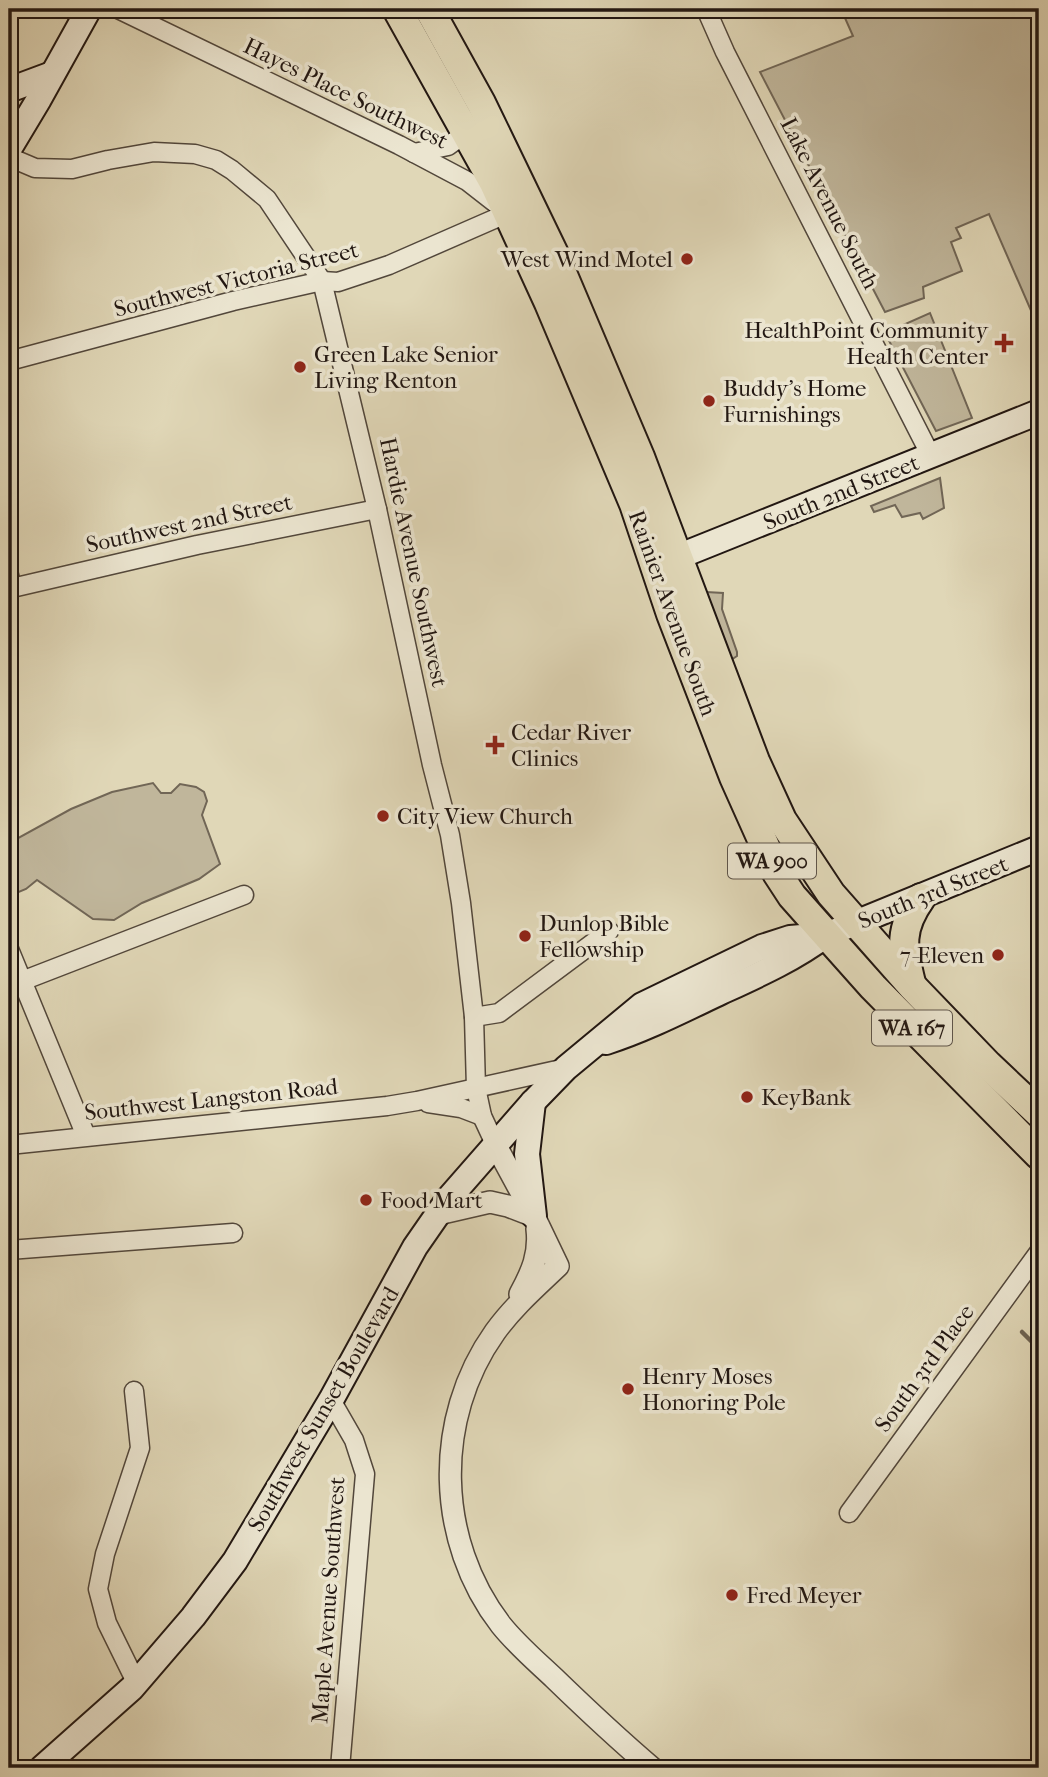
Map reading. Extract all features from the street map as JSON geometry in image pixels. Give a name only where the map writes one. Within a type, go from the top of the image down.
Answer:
[{"type":"main road","points":[[9,149],[89,9]]},
{"type":"main road","name":"Rainier Avenue South","points":[[397,9],[508,213],[610,445],[643,528],[667,561],[671,614],[712,721],[777,873],[792,896],[930,1047],[1039,1155]]},
{"type":"main road","name":"Rainier Avenue South","points":[[429,9],[481,103],[554,254],[640,457],[667,561],[782,820],[831,894],[912,986],[988,1065],[1039,1113]]},
{"type":"main road","points":[[9,90],[52,74]]},
{"type":"main road","name":"South 2nd Street","points":[[667,561],[1035,414]]},
{"type":"main road","name":"South 3rd Street","points":[[827,935],[1039,849]]},
{"type":"main road","points":[[912,986],[905,958],[904,934],[910,914],[921,898]]},
{"type":"main road","name":"Southwest Sunset Boulevard","points":[[42,1768],[136,1682],[193,1617],[235,1562],[331,1400],[415,1248],[438,1214],[533,1102],[566,1068],[642,1005],[762,947],[790,937],[827,935]]},
{"type":"main road","points":[[533,1102],[527,1154],[534,1216]]},
{"type":"street","name":"Hayes Place Southwest","points":[[118,9],[414,153],[467,181],[508,213]]},
{"type":"street","name":"Lake Avenue South","points":[[706,9],[725,52],[931,456]]},
{"type":"street","points":[[414,153],[448,146],[466,133]]},
{"type":"street","name":"Hardie Avenue Southwest","points":[[9,156],[35,168],[72,169],[154,152],[195,154],[216,160],[267,199],[322,281],[377,509],[432,765],[450,835],[474,1017],[476,1088],[482,1116],[558,1266],[510,1314]]},
{"type":"street","name":"Southwest Victoria Street","points":[[9,361],[233,301],[322,281],[338,282],[389,265],[508,213]]},
{"type":"street","name":"Southwest 2nd Street","points":[[11,582],[377,509]]},
{"type":"street","points":[[22,981],[244,895]]},
{"type":"street","points":[[474,1017],[499,1013],[610,931]]},
{"type":"street","points":[[9,949],[86,1136]]},
{"type":"street","name":"Southwest Langston Road","points":[[9,1145],[417,1101],[566,1068]]},
{"type":"street","name":"Southwest Langston Road","points":[[417,1101],[461,1108],[482,1116]]},
{"type":"street","points":[[438,1214],[490,1202],[534,1216]]},
{"type":"street","name":"Hardie Avenue Southwest","points":[[534,1216],[538,1243],[534,1268],[510,1314],[482,1353],[462,1397],[450,1468],[453,1516],[476,1584],[501,1625],[605,1728],[652,1768]]},
{"type":"street","points":[[9,1250],[233,1233]]},
{"type":"street","name":"South 3rd Place","points":[[849,1513],[1039,1252]]},
{"type":"street","points":[[134,1391],[140,1448],[105,1554],[98,1589],[107,1623],[136,1682]]},
{"type":"street","name":"Maple Avenue Southwest","points":[[331,1400],[354,1440],[365,1474],[340,1768]]},
{"type":"shaded area","points":[[841,9],[1039,9],[1039,329],[989,214],[956,228],[961,238],[951,242],[962,271],[923,287],[924,298],[885,312],[760,72],[853,36]]},
{"type":"shaded area","points":[[930,313],[972,418],[936,431],[885,333]]},
{"type":"shaded area","points":[[940,478],[944,508],[923,519],[920,513],[902,517],[895,505],[874,512],[871,506]]},
{"type":"shaded area","points":[[706,592],[723,593],[722,609],[737,652],[737,656],[731,660]]},
{"type":"shaded area","points":[[153,783],[161,793],[171,793],[180,784],[196,787],[204,792],[207,801],[202,815],[220,864],[199,879],[142,903],[114,920],[93,919],[37,880],[26,889],[9,896],[9,843],[71,809],[112,792]]},
{"type":"waterway","points":[[1022,1332],[1039,1349]]},
{"type":"place","name":"West Wind Motel","points":[[687,259]]},
{"type":"place","name":"HealthPoint Community Health Center","points":[[1004,343]]},
{"type":"place","name":"Green Lake Senior Living Renton","points":[[300,367]]},
{"type":"place","name":"Buddy's Home Furnishings","points":[[709,401]]},
{"type":"place","name":"Cedar River Clinics","points":[[495,745]]},
{"type":"place","name":"City View Church","points":[[383,816]]},
{"type":"place","name":"Dunlop Bible Fellowship","points":[[525,936]]},
{"type":"place","name":"7-Eleven","points":[[998,955]]},
{"type":"place","name":"KeyBank","points":[[747,1097]]},
{"type":"place","name":"Food Mart","points":[[366,1200]]},
{"type":"place","name":"Henry Moses Honoring Pole","points":[[628,1389]]},
{"type":"place","name":"Fred Meyer","points":[[732,1595]]}]
